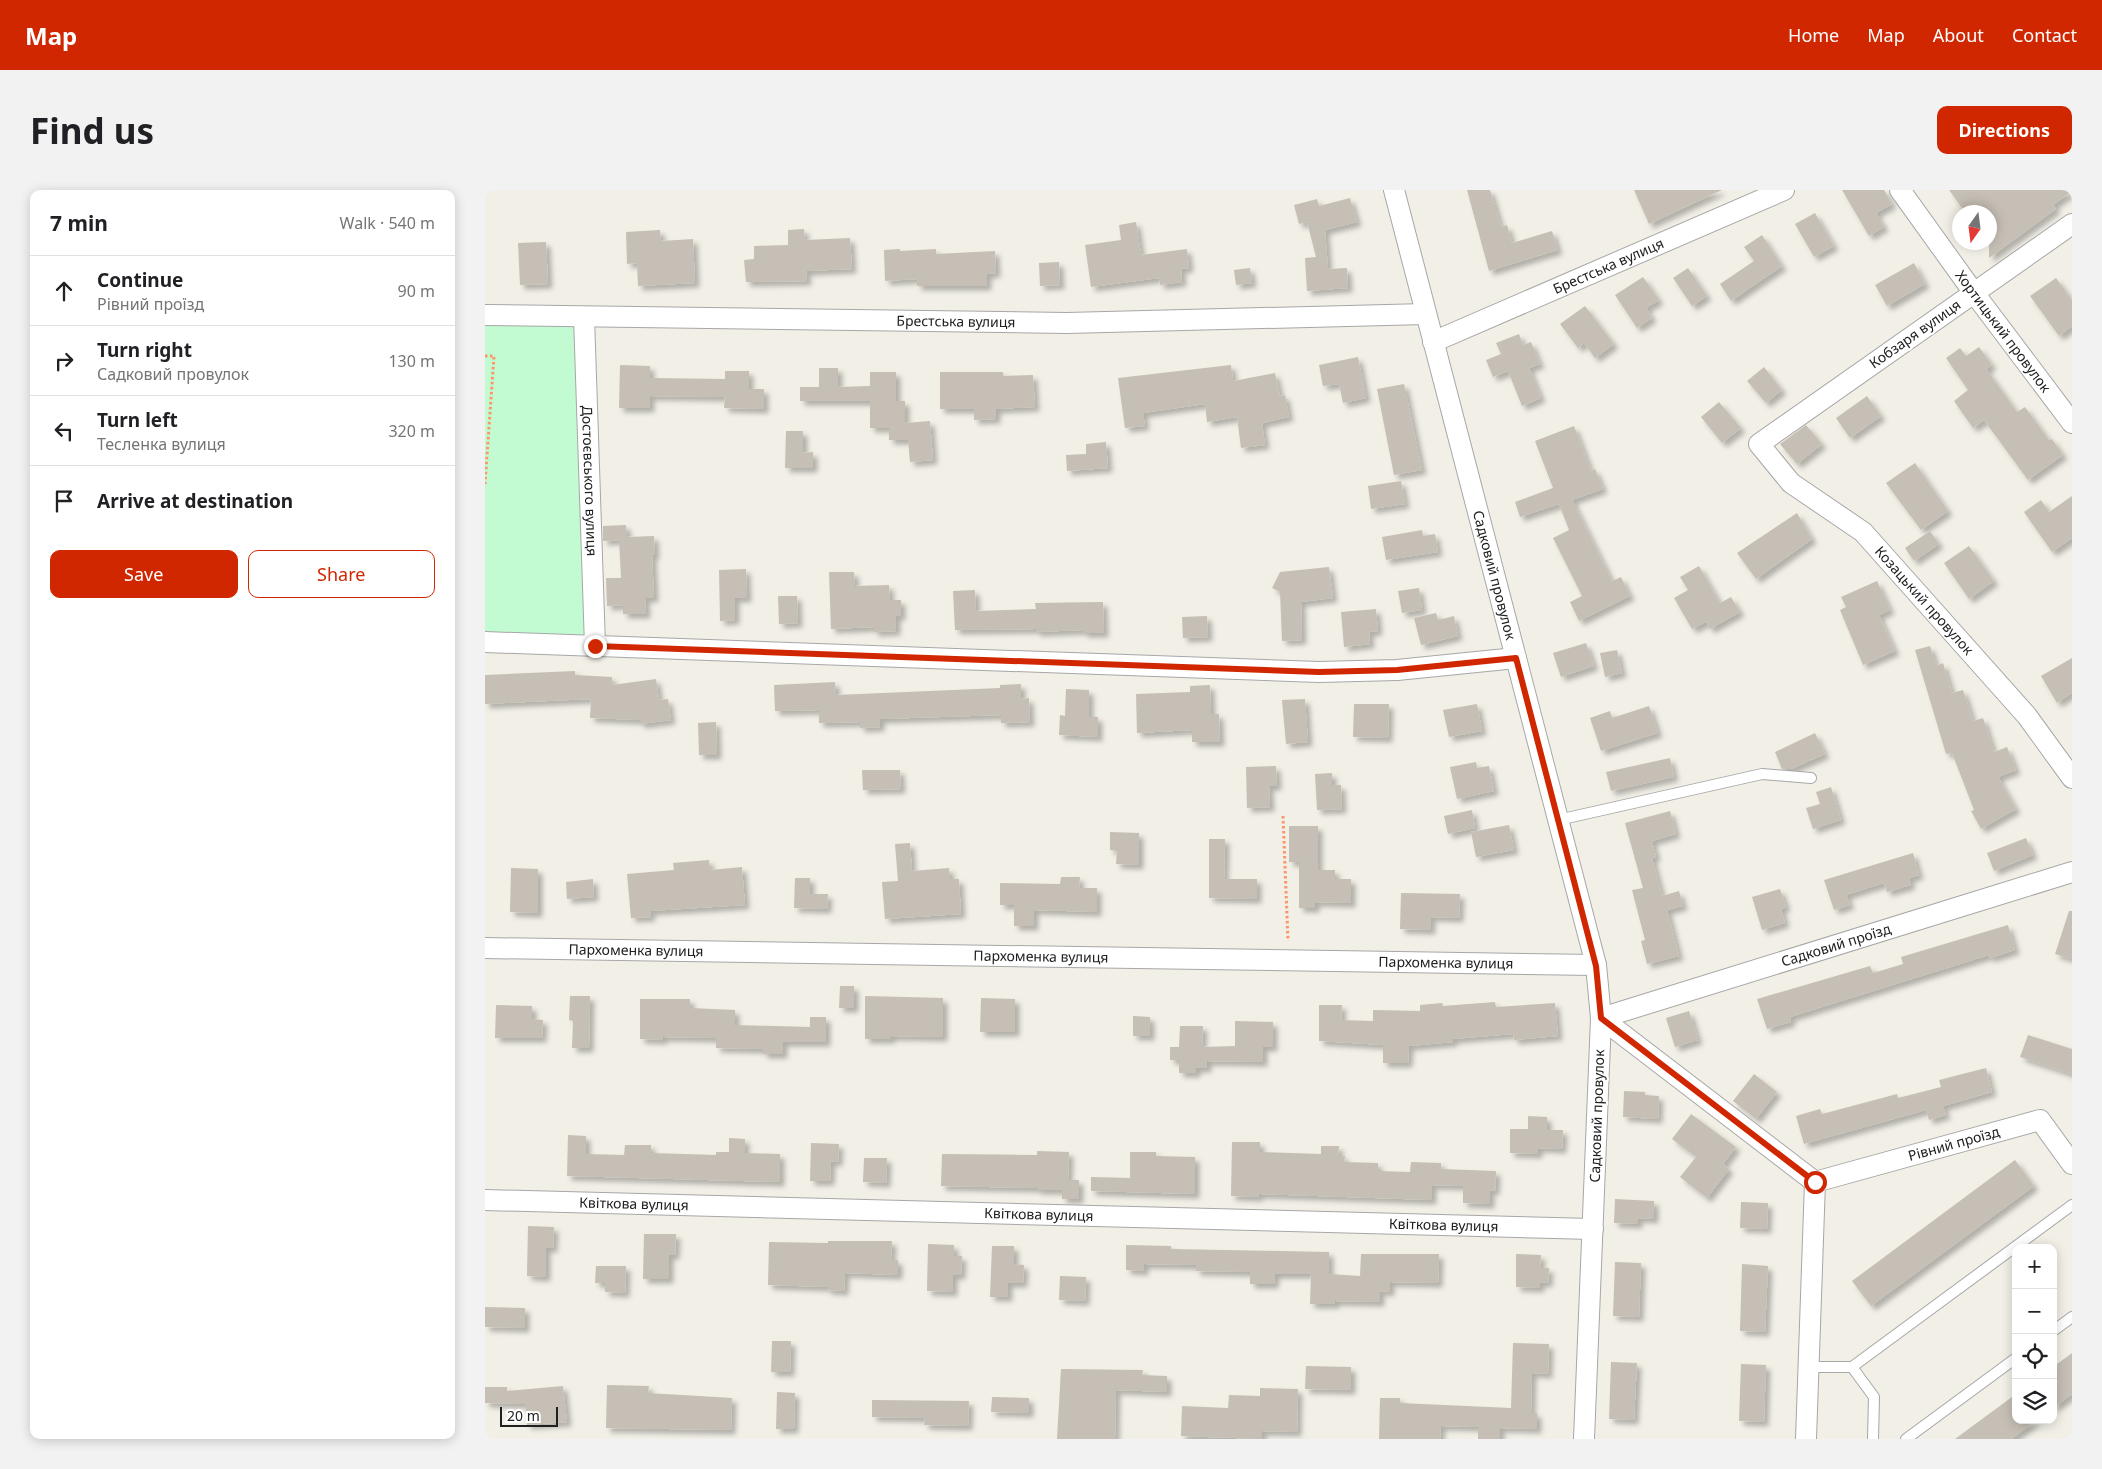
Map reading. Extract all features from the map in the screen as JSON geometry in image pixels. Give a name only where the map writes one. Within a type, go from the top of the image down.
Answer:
[{"type":"street","name":"Садковий провулок","points":[[1394,190],[1596,966],[1601,1018],[1584,1439]]},
{"type":"street","name":"Брестська вулиця","points":[[1433,342],[1783,190]]},
{"type":"street","name":"Хортицький провулок","points":[[1901,190],[1974,293],[2072,423]]},
{"type":"street","name":"Кобзаря вулиця","points":[[1759,444],[2072,224]]},
{"type":"street","name":"Брестська вулиця","points":[[485,315],[1067,323],[1426,314]]},
{"type":"street","name":"Достоєвського вулиця","points":[[584,316],[595,646]]},
{"type":"street","name":"Козацький провулок","points":[[1759,444],[1791,483],[1863,532],[2027,716],[2072,778]]},
{"type":"street","points":[[485,642],[1319,672],[1397,670],[1516,658]]},
{"type":"street","name":"Садковий проїзд","points":[[1601,1018],[2072,872]]},
{"type":"street","name":"Пархоменка вулиця","points":[[485,948],[1596,966]]},
{"type":"street","points":[[1601,1018],[1815,1182],[1807,1439]]},
{"type":"street","name":"Рівний проїзд","points":[[1815,1182],[2040,1120],[2072,1164]]},
{"type":"street","name":"Квіткова вулиця","points":[[485,1200],[1593,1229]]},
{"type":"lane","points":[[1558,820],[1762,774],[1811,778]]},
{"type":"lane","points":[[1809,1367],[1852,1367],[2072,1205]]},
{"type":"lane","points":[[2057,1328],[2072,1317]]},
{"type":"lane","points":[[1906,1439],[2012,1361]]},
{"type":"lane","points":[[1852,1367],[1874,1397],[1873,1439]]},
{"type":"path","points":[[485,356],[495,356],[485,484]]},
{"type":"path","points":[[1283,816],[1289,961]]},
{"type":"green space","points":[[485,320],[579,321],[590,641],[485,638]]},
{"type":"building","points":[[1467,190],[1490,190],[1501,227],[1507,225],[1512,243],[1552,231],[1558,250],[1489,271]]},
{"type":"building","points":[[1634,190],[1722,190],[1649,224]]},
{"type":"building","points":[[1842,190],[1884,190],[1892,204],[1876,213],[1884,227],[1869,236]]},
{"type":"building","points":[[1949,190],[2072,190],[2053,205],[2056,209],[1989,258],[1989,250],[1997,250],[1997,205],[1960,205]]},
{"type":"building","points":[[1350,198],[1357,222],[1325,230],[1328,269],[1347,268],[1348,288],[1307,291],[1305,258],[1316,257],[1307,222],[1299,224],[1294,205],[1317,199],[1319,206]]},
{"type":"building","points":[[1815,213],[1834,246],[1814,257],[1795,224]]},
{"type":"building","points":[[1136,222],[1141,255],[1187,249],[1189,268],[1181,269],[1182,282],[1160,285],[1159,278],[1091,287],[1085,245],[1121,240],[1119,225]]},
{"type":"building","points":[[804,229],[805,240],[850,238],[852,269],[806,271],[807,281],[746,282],[744,260],[754,259],[754,246],[788,245],[788,230]]},
{"type":"building","points":[[660,230],[661,241],[693,239],[695,283],[638,286],[637,263],[627,264],[626,232]]},
{"type":"building","points":[[1762,235],[1782,266],[1731,301],[1720,284],[1754,261],[1744,247]]},
{"type":"building","points":[[546,242],[548,284],[520,285],[518,243]]},
{"type":"building","points":[[900,249],[900,251],[936,249],[936,254],[995,251],[996,273],[987,274],[987,286],[917,286],[917,279],[885,281],[884,250]]},
{"type":"building","points":[[1059,262],[1060,285],[1040,286],[1039,263]]},
{"type":"building","points":[[1914,263],[1925,284],[1887,306],[1875,285]]},
{"type":"building","points":[[1250,268],[1252,283],[1236,285],[1234,270]]},
{"type":"building","points":[[1688,268],[1707,296],[1692,306],[1673,278]]},
{"type":"building","points":[[1643,277],[1659,300],[1646,308],[1652,318],[1637,328],[1615,295]]},
{"type":"building","points":[[2056,278],[2072,300],[2072,326],[2059,336],[2030,296]]},
{"type":"building","points":[[1585,306],[1614,344],[1595,358],[1584,343],[1578,348],[1560,324]]},
{"type":"building","points":[[1519,334],[1523,345],[1531,342],[1540,364],[1529,368],[1541,398],[1522,406],[1508,371],[1493,377],[1486,360],[1501,354],[1496,343]]},
{"type":"building","points":[[1979,347],[1992,365],[1986,369],[2017,412],[2025,407],[2049,440],[2052,439],[2063,455],[2028,480],[1984,420],[1973,428],[1954,401],[1968,390],[1946,358],[1960,348],[1966,356]]},
{"type":"building","points":[[1358,357],[1366,398],[1343,403],[1339,384],[1323,386],[1319,365]]},
{"type":"building","points":[[620,365],[650,366],[650,378],[725,379],[725,371],[749,371],[749,389],[764,389],[764,409],[724,408],[725,397],[650,396],[650,408],[619,408]]},
{"type":"building","points":[[1231,365],[1233,381],[1275,373],[1280,396],[1285,395],[1289,417],[1262,423],[1265,445],[1241,448],[1237,417],[1207,422],[1205,404],[1143,413],[1145,426],[1125,428],[1118,378]]},
{"type":"building","points":[[1764,367],[1782,390],[1766,403],[1747,381]]},
{"type":"building","points":[[819,368],[838,368],[838,387],[870,386],[870,372],[896,372],[896,401],[905,401],[905,423],[930,421],[933,460],[910,462],[908,440],[889,440],[889,428],[870,428],[870,401],[800,401],[800,387],[819,387]]},
{"type":"building","points":[[940,372],[1003,372],[1003,376],[1033,375],[1035,407],[996,409],[996,419],[974,420],[974,409],[940,409]]},
{"type":"building","points":[[1404,384],[1422,470],[1394,475],[1377,389]]},
{"type":"building","points":[[1867,396],[1881,416],[1850,438],[1836,418]]},
{"type":"building","points":[[1719,402],[1741,428],[1722,443],[1701,417]]},
{"type":"building","points":[[1806,425],[1822,444],[1797,464],[1780,444]]},
{"type":"building","points":[[1574,426],[1591,471],[1595,469],[1603,489],[1572,500],[1612,581],[1621,577],[1630,596],[1579,621],[1570,602],[1582,596],[1553,538],[1569,530],[1559,504],[1520,517],[1515,502],[1553,488],[1535,441]]},
{"type":"building","points":[[786,431],[803,431],[803,453],[813,452],[813,468],[785,468]]},
{"type":"building","points":[[1106,442],[1108,468],[1067,471],[1066,455],[1086,454],[1086,444]]},
{"type":"building","points":[[1915,463],[1948,511],[1921,530],[1886,483]]},
{"type":"building","points":[[1401,481],[1405,504],[1371,509],[1368,486]]},
{"type":"building","points":[[2072,496],[2072,538],[2052,552],[2024,512],[2041,500],[2049,512]]},
{"type":"building","points":[[1797,513],[1812,539],[1756,579],[1737,553]]},
{"type":"building","points":[[626,525],[627,537],[654,536],[655,555],[652,555],[654,598],[645,598],[646,614],[623,614],[623,605],[607,606],[606,578],[621,578],[619,540],[603,541],[603,526]]},
{"type":"building","points":[[1422,530],[1423,536],[1435,534],[1438,552],[1386,560],[1382,537]]},
{"type":"building","points":[[1930,531],[1939,544],[1914,561],[1905,548]]},
{"type":"building","points":[[1969,546],[1994,581],[1969,599],[1944,563]]},
{"type":"building","points":[[1699,566],[1720,603],[1731,597],[1740,612],[1710,629],[1706,622],[1692,629],[1674,598],[1688,590],[1680,577]]},
{"type":"building","points":[[1329,567],[1333,598],[1301,602],[1302,640],[1282,641],[1280,592],[1272,588],[1280,572]]},
{"type":"building","points":[[746,569],[747,598],[735,598],[735,620],[720,621],[719,570]]},
{"type":"building","points":[[829,572],[854,572],[855,586],[889,585],[890,600],[901,600],[901,616],[896,616],[896,631],[874,632],[874,627],[831,629]]},
{"type":"building","points":[[1877,581],[1890,610],[1879,615],[1895,651],[1863,665],[1840,610],[1846,607],[1841,597]]},
{"type":"building","points":[[1419,588],[1422,610],[1402,613],[1398,591]]},
{"type":"building","points":[[975,590],[976,611],[1036,609],[1035,603],[1103,602],[1104,633],[1083,633],[1083,630],[1036,632],[1036,629],[955,630],[953,591]]},
{"type":"building","points":[[778,596],[797,596],[798,623],[779,624]]},
{"type":"building","points":[[1376,609],[1378,631],[1369,632],[1370,644],[1344,647],[1341,612]]},
{"type":"building","points":[[1436,613],[1438,620],[1454,616],[1458,636],[1421,645],[1414,618]]},
{"type":"building","points":[[1207,616],[1208,637],[1183,638],[1182,617]]},
{"type":"building","points":[[1586,643],[1594,666],[1561,677],[1553,653]]},
{"type":"building","points":[[1930,646],[1936,666],[1943,663],[1952,693],[1963,690],[1973,721],[1983,718],[1994,752],[2007,747],[2016,770],[1998,777],[2016,809],[1981,829],[1971,811],[1974,810],[1952,753],[1946,754],[1915,650]]},
{"type":"building","points":[[1617,650],[1622,673],[1605,677],[1600,653]]},
{"type":"building","points":[[2072,658],[2072,693],[2057,703],[2041,676]]},
{"type":"building","points":[[575,671],[575,675],[612,677],[612,685],[656,679],[659,700],[668,699],[671,720],[640,724],[640,720],[590,718],[591,699],[485,704],[485,675]]},
{"type":"building","points":[[835,682],[836,695],[1000,688],[1000,685],[1021,684],[1021,699],[1029,698],[1030,722],[1001,723],[1001,715],[880,719],[880,727],[860,728],[860,722],[819,723],[819,710],[775,711],[774,685]]},
{"type":"building","points":[[1210,685],[1211,714],[1219,714],[1220,742],[1192,742],[1192,730],[1137,733],[1136,694],[1190,692],[1190,686]]},
{"type":"building","points":[[1066,689],[1089,690],[1089,717],[1098,717],[1098,737],[1059,735],[1060,715],[1065,716]]},
{"type":"building","points":[[1305,699],[1308,742],[1286,744],[1282,700]]},
{"type":"building","points":[[1354,704],[1389,704],[1388,738],[1353,737]]},
{"type":"building","points":[[1477,704],[1482,731],[1449,737],[1443,710]]},
{"type":"building","points":[[1649,706],[1658,733],[1601,751],[1590,718],[1610,711],[1612,718]]},
{"type":"building","points":[[716,722],[717,755],[699,755],[698,723]]},
{"type":"building","points":[[1815,733],[1825,754],[1791,769],[1782,769],[1775,752]]},
{"type":"building","points":[[1670,758],[1674,777],[1611,791],[1606,772]]},
{"type":"building","points":[[1476,762],[1477,768],[1489,766],[1494,791],[1457,799],[1450,767]]},
{"type":"building","points":[[1276,766],[1277,786],[1269,786],[1270,807],[1247,808],[1246,767]]},
{"type":"building","points":[[862,770],[900,770],[901,789],[863,790]]},
{"type":"building","points":[[1332,773],[1332,785],[1341,785],[1342,809],[1317,810],[1315,774]]},
{"type":"building","points":[[1831,787],[1841,820],[1813,829],[1806,808],[1820,804],[1816,792]]},
{"type":"building","points":[[1472,810],[1475,828],[1448,834],[1444,816]]},
{"type":"building","points":[[1670,811],[1676,834],[1652,841],[1656,857],[1652,858],[1662,896],[1679,891],[1683,906],[1667,910],[1679,956],[1647,964],[1641,941],[1645,940],[1632,890],[1643,888],[1625,823]]},
{"type":"building","points":[[1509,825],[1514,850],[1476,857],[1471,832]]},
{"type":"building","points":[[1289,826],[1318,826],[1318,870],[1335,870],[1335,879],[1351,879],[1351,903],[1315,902],[1315,908],[1299,908],[1299,862],[1289,862]]},
{"type":"building","points":[[1110,832],[1139,833],[1139,865],[1116,864],[1117,851],[1110,850]]},
{"type":"building","points":[[2026,838],[2033,855],[1994,871],[1987,853]]},
{"type":"building","points":[[1209,839],[1225,839],[1224,879],[1257,879],[1257,899],[1209,898]]},
{"type":"building","points":[[910,843],[912,871],[949,868],[950,879],[959,879],[961,914],[885,919],[882,882],[898,881],[895,844]]},
{"type":"building","points":[[1913,853],[1919,875],[1909,878],[1911,885],[1887,892],[1884,883],[1846,895],[1850,905],[1834,910],[1824,880]]},
{"type":"building","points":[[709,860],[710,870],[742,867],[745,905],[650,911],[651,917],[631,918],[627,874],[674,870],[673,863]]},
{"type":"building","points":[[511,868],[538,869],[538,913],[510,912]]},
{"type":"building","points":[[1061,877],[1080,877],[1079,888],[1097,888],[1097,912],[1034,910],[1034,926],[1014,926],[1014,905],[1000,905],[1000,883],[1060,884]]},
{"type":"building","points":[[795,878],[810,878],[810,894],[828,894],[827,909],[794,908]]},
{"type":"building","points":[[593,879],[594,897],[567,899],[566,882]]},
{"type":"building","points":[[1780,889],[1786,907],[1781,909],[1785,923],[1762,930],[1752,897]]},
{"type":"building","points":[[1401,893],[1460,894],[1459,918],[1431,917],[1431,930],[1400,929]]},
{"type":"building","points":[[2069,911],[2072,911],[2072,959],[2055,954]]},
{"type":"building","points":[[2008,925],[2015,950],[1990,958],[1989,955],[1790,1017],[1791,1022],[1767,1029],[1757,999],[1870,966],[1873,973],[1903,964],[1901,957]]},
{"type":"building","points":[[840,986],[854,986],[854,1008],[839,1008]]},
{"type":"building","points":[[570,996],[590,996],[589,1048],[572,1048],[573,1021],[569,1020]]},
{"type":"building","points":[[865,996],[943,998],[943,1037],[891,1036],[891,1039],[865,1039]]},
{"type":"building","points":[[981,998],[1015,999],[1015,1032],[980,1032]]},
{"type":"building","points":[[640,999],[690,999],[690,1008],[735,1010],[735,1025],[810,1027],[810,1017],[826,1017],[826,1042],[783,1042],[783,1054],[763,1054],[763,1049],[716,1048],[716,1038],[663,1037],[663,1040],[640,1039]]},
{"type":"building","points":[[1495,1002],[1496,1007],[1555,1003],[1558,1036],[1514,1040],[1513,1034],[1453,1039],[1453,1042],[1409,1046],[1408,1063],[1383,1063],[1383,1045],[1319,1041],[1319,1005],[1342,1005],[1341,1020],[1373,1021],[1373,1010],[1420,1011],[1420,1005],[1442,1003],[1443,1006]]},
{"type":"building","points":[[496,1005],[532,1006],[532,1019],[543,1020],[542,1038],[495,1038]]},
{"type":"building","points":[[1689,1011],[1698,1040],[1675,1047],[1666,1018]]},
{"type":"building","points":[[1133,1016],[1150,1017],[1150,1036],[1133,1036]]},
{"type":"building","points":[[1235,1021],[1273,1022],[1273,1047],[1263,1047],[1263,1062],[1207,1061],[1207,1068],[1196,1068],[1196,1073],[1179,1073],[1179,1060],[1170,1060],[1170,1047],[1179,1047],[1180,1026],[1203,1026],[1202,1047],[1235,1046]]},
{"type":"building","points":[[2028,1035],[2072,1049],[2072,1074],[2020,1057]]},
{"type":"building","points":[[1986,1068],[1992,1092],[1943,1106],[1946,1115],[1929,1120],[1926,1110],[1804,1144],[1796,1116],[1820,1109],[1822,1114],[1897,1094],[1898,1098],[1941,1087],[1939,1080]]},
{"type":"building","points":[[1754,1074],[1777,1092],[1756,1119],[1733,1101]]},
{"type":"building","points":[[1624,1091],[1645,1092],[1645,1095],[1659,1096],[1658,1119],[1623,1117]]},
{"type":"building","points":[[1691,1114],[1736,1147],[1723,1164],[1729,1169],[1707,1198],[1680,1177],[1696,1157],[1672,1139]]},
{"type":"building","points":[[1528,1116],[1547,1117],[1547,1130],[1563,1130],[1562,1149],[1538,1148],[1538,1154],[1510,1153],[1510,1129],[1528,1129]]},
{"type":"building","points":[[568,1135],[586,1136],[586,1154],[624,1155],[625,1145],[651,1145],[651,1153],[716,1155],[716,1152],[729,1152],[729,1138],[745,1139],[745,1153],[780,1154],[780,1182],[567,1176]]},
{"type":"building","points":[[1232,1142],[1260,1142],[1260,1152],[1321,1154],[1321,1146],[1339,1146],[1338,1156],[1345,1156],[1344,1162],[1378,1163],[1378,1171],[1410,1172],[1411,1162],[1441,1163],[1441,1169],[1496,1171],[1495,1191],[1490,1190],[1490,1204],[1463,1203],[1463,1186],[1432,1185],[1432,1200],[1259,1194],[1258,1197],[1231,1196]]},
{"type":"building","points":[[811,1143],[839,1144],[838,1162],[831,1161],[830,1181],[810,1181]]},
{"type":"building","points":[[1037,1151],[1069,1152],[1068,1180],[1079,1180],[1079,1199],[1062,1199],[1062,1190],[941,1186],[942,1154],[1037,1155]]},
{"type":"building","points":[[1130,1152],[1156,1152],[1156,1156],[1195,1157],[1195,1194],[1091,1191],[1091,1177],[1130,1178]]},
{"type":"building","points":[[864,1158],[887,1158],[886,1183],[863,1182]]},
{"type":"building","points":[[2015,1160],[2034,1186],[1871,1306],[1852,1281]]},
{"type":"building","points":[[1615,1199],[1654,1201],[1654,1219],[1638,1218],[1638,1224],[1614,1223]]},
{"type":"building","points":[[1741,1202],[1768,1203],[1767,1229],[1740,1228]]},
{"type":"building","points":[[528,1226],[554,1227],[553,1248],[546,1248],[546,1277],[527,1276]]},
{"type":"building","points":[[644,1234],[676,1234],[675,1255],[669,1255],[669,1279],[643,1279]]},
{"type":"building","points":[[828,1241],[892,1241],[891,1260],[898,1260],[898,1275],[845,1273],[844,1291],[827,1290],[827,1287],[768,1285],[769,1242],[828,1243]]},
{"type":"building","points":[[928,1244],[954,1245],[954,1256],[962,1256],[961,1275],[953,1275],[953,1292],[927,1291]]},
{"type":"building","points":[[1126,1245],[1171,1246],[1171,1249],[1329,1252],[1329,1274],[1360,1276],[1361,1254],[1439,1254],[1438,1283],[1390,1282],[1390,1292],[1380,1291],[1380,1302],[1335,1301],[1335,1304],[1310,1304],[1311,1274],[1275,1274],[1274,1284],[1250,1284],[1250,1272],[1196,1271],[1196,1265],[1144,1264],[1144,1271],[1126,1270]]},
{"type":"building","points":[[992,1246],[1014,1246],[1014,1264],[1024,1265],[1023,1283],[1008,1283],[1008,1297],[990,1297]]},
{"type":"building","points":[[1516,1254],[1541,1255],[1540,1268],[1549,1268],[1548,1283],[1540,1282],[1540,1288],[1516,1287]]},
{"type":"building","points":[[1615,1262],[1641,1263],[1639,1317],[1613,1316]]},
{"type":"building","points":[[1742,1264],[1768,1266],[1765,1332],[1740,1331]]},
{"type":"building","points":[[596,1266],[626,1266],[625,1293],[605,1292],[605,1283],[595,1283]]},
{"type":"building","points":[[1060,1276],[1086,1277],[1085,1301],[1059,1300]]},
{"type":"building","points":[[485,1307],[525,1308],[525,1328],[485,1327]]},
{"type":"building","points":[[772,1341],[791,1341],[790,1372],[771,1372]]},
{"type":"building","points":[[1513,1343],[1549,1344],[1548,1374],[1532,1373],[1531,1413],[1537,1413],[1537,1429],[1500,1428],[1500,1439],[1478,1439],[1478,1427],[1441,1426],[1440,1439],[1379,1439],[1380,1398],[1400,1398],[1400,1403],[1511,1408]]},
{"type":"building","points":[[2072,1353],[2072,1394],[2057,1405],[2057,1379],[2057,1364]]},
{"type":"building","points":[[1611,1362],[1637,1363],[1634,1420],[1609,1419]]},
{"type":"building","points":[[1741,1364],[1766,1365],[1764,1422],[1739,1421]]},
{"type":"building","points":[[1306,1366],[1351,1367],[1351,1390],[1305,1389]]},
{"type":"building","points":[[1061,1369],[1143,1370],[1142,1375],[1167,1376],[1167,1392],[1116,1390],[1115,1439],[1057,1439]]},
{"type":"building","points":[[607,1385],[649,1386],[648,1393],[732,1398],[731,1430],[606,1428]]},
{"type":"building","points":[[563,1386],[567,1422],[527,1425],[525,1404],[485,1403],[485,1387],[507,1387],[507,1391]]},
{"type":"building","points":[[1260,1388],[1298,1389],[1297,1432],[1262,1431],[1262,1439],[1181,1436],[1182,1406],[1228,1408],[1229,1395],[1260,1396]]},
{"type":"building","points":[[777,1392],[795,1393],[794,1429],[776,1429]]},
{"type":"building","points":[[992,1397],[1029,1398],[1029,1413],[991,1412]]},
{"type":"building","points":[[2012,1397],[2012,1424],[2032,1424],[2011,1439],[1955,1439]]},
{"type":"building","points":[[872,1400],[969,1401],[968,1426],[924,1425],[925,1418],[872,1417]]},
{"type":"route","points":[[595,646],[1319,672],[1397,670],[1516,658],[1596,966],[1601,1018],[1815,1182]]}]
